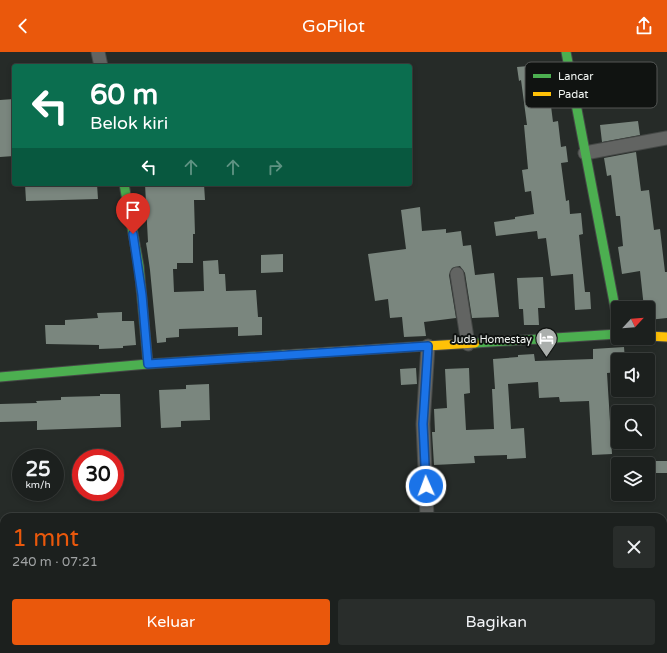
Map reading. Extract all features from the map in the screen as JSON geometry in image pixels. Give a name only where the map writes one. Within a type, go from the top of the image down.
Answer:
[{"type":"street","points":[[98,52],[101,64]]},
{"type":"street","points":[[566,52],[568,62]]},
{"type":"street","points":[[577,108],[614,301]]},
{"type":"street","points":[[585,153],[667,138]]},
{"type":"street","points":[[124,186],[139,266],[148,364]]},
{"type":"street","points":[[458,274],[468,344]]},
{"type":"street","points":[[0,377],[148,364],[611,334]]},
{"type":"street","points":[[655,336],[667,337]]},
{"type":"street","points":[[427,513],[423,424],[428,346]]},
{"type":"building","points":[[525,66],[525,108],[551,108],[553,122],[558,121],[561,147],[566,146],[568,162],[561,163],[566,201],[569,200],[570,214],[581,213],[583,234],[579,235],[585,292],[590,292],[591,309],[575,310],[573,274],[551,276],[546,238],[538,239],[537,231],[496,236],[494,222],[534,214],[531,191],[525,192],[522,170],[528,169],[524,125],[527,125],[521,80],[519,81],[517,67]]},
{"type":"building","points":[[12,99],[12,156],[0,157],[0,100]]},
{"type":"building","points":[[638,121],[640,135],[602,142],[600,125]]},
{"type":"building","points":[[636,152],[641,191],[649,190],[654,230],[660,229],[665,272],[667,272],[667,318],[655,319],[655,301],[643,301],[640,271],[622,274],[618,247],[623,246],[620,216],[616,216],[611,175],[607,176],[604,158]]},
{"type":"building","points":[[25,186],[97,186],[98,199],[26,201]]},
{"type":"building","points":[[145,186],[204,186],[205,200],[194,200],[195,234],[193,234],[193,263],[177,263],[177,269],[173,269],[174,292],[204,291],[203,261],[218,260],[219,274],[225,274],[226,291],[256,290],[258,317],[262,317],[262,335],[238,336],[238,327],[179,329],[179,337],[166,338],[166,342],[157,343],[146,243],[148,242]]},
{"type":"building","points":[[420,207],[422,231],[446,229],[446,233],[461,231],[463,246],[471,245],[475,275],[494,273],[499,317],[472,318],[465,273],[460,266],[452,268],[449,275],[456,318],[424,322],[426,336],[404,337],[402,317],[390,318],[388,299],[375,301],[368,254],[406,249],[401,210]]},
{"type":"building","points":[[283,254],[283,272],[261,273],[261,255]]},
{"type":"building","points":[[543,277],[545,308],[538,308],[539,325],[524,325],[523,309],[519,309],[517,278]]},
{"type":"building","points":[[122,312],[122,321],[134,321],[136,345],[123,346],[123,348],[99,349],[99,345],[46,344],[45,325],[65,325],[65,320],[98,318],[97,313]]},
{"type":"building","points":[[624,347],[624,353],[611,353],[611,373],[607,373],[612,454],[592,455],[589,401],[560,402],[559,397],[539,398],[538,382],[508,384],[511,429],[524,428],[526,458],[507,459],[507,455],[474,456],[475,463],[434,465],[432,432],[435,432],[434,409],[447,408],[445,369],[469,368],[470,393],[464,394],[466,430],[494,429],[492,389],[495,389],[493,359],[534,354],[535,361],[593,359],[593,349]]},
{"type":"building","points":[[416,368],[417,384],[401,385],[400,369]]},
{"type":"building","points":[[209,384],[210,420],[181,421],[181,427],[161,428],[159,390],[186,389],[186,385]]},
{"type":"building","points":[[100,394],[120,394],[121,427],[37,430],[37,421],[0,422],[0,404],[37,403],[36,401],[61,400],[61,397],[100,396]]},
{"type":"building","points":[[655,461],[667,461],[667,473],[655,473]]},
{"type":"traffic: fast","points":[[566,52],[568,62]]},
{"type":"traffic: fast","points":[[577,108],[614,301]]},
{"type":"traffic: fast","points":[[124,186],[139,266],[148,364]]},
{"type":"traffic: fast","points":[[475,343],[611,334]]},
{"type":"traffic: fast","points":[[0,377],[148,364],[283,355]]},
{"type":"traffic: slow","points":[[655,336],[667,337]]},
{"type":"traffic: slow","points":[[283,355],[475,343]]},
{"type":"place","name":"Juda Homestay","points":[[547,358]]},
{"type":"route","points":[[133,234],[139,266],[144,309],[148,364],[428,346],[423,424],[426,486]]}]
